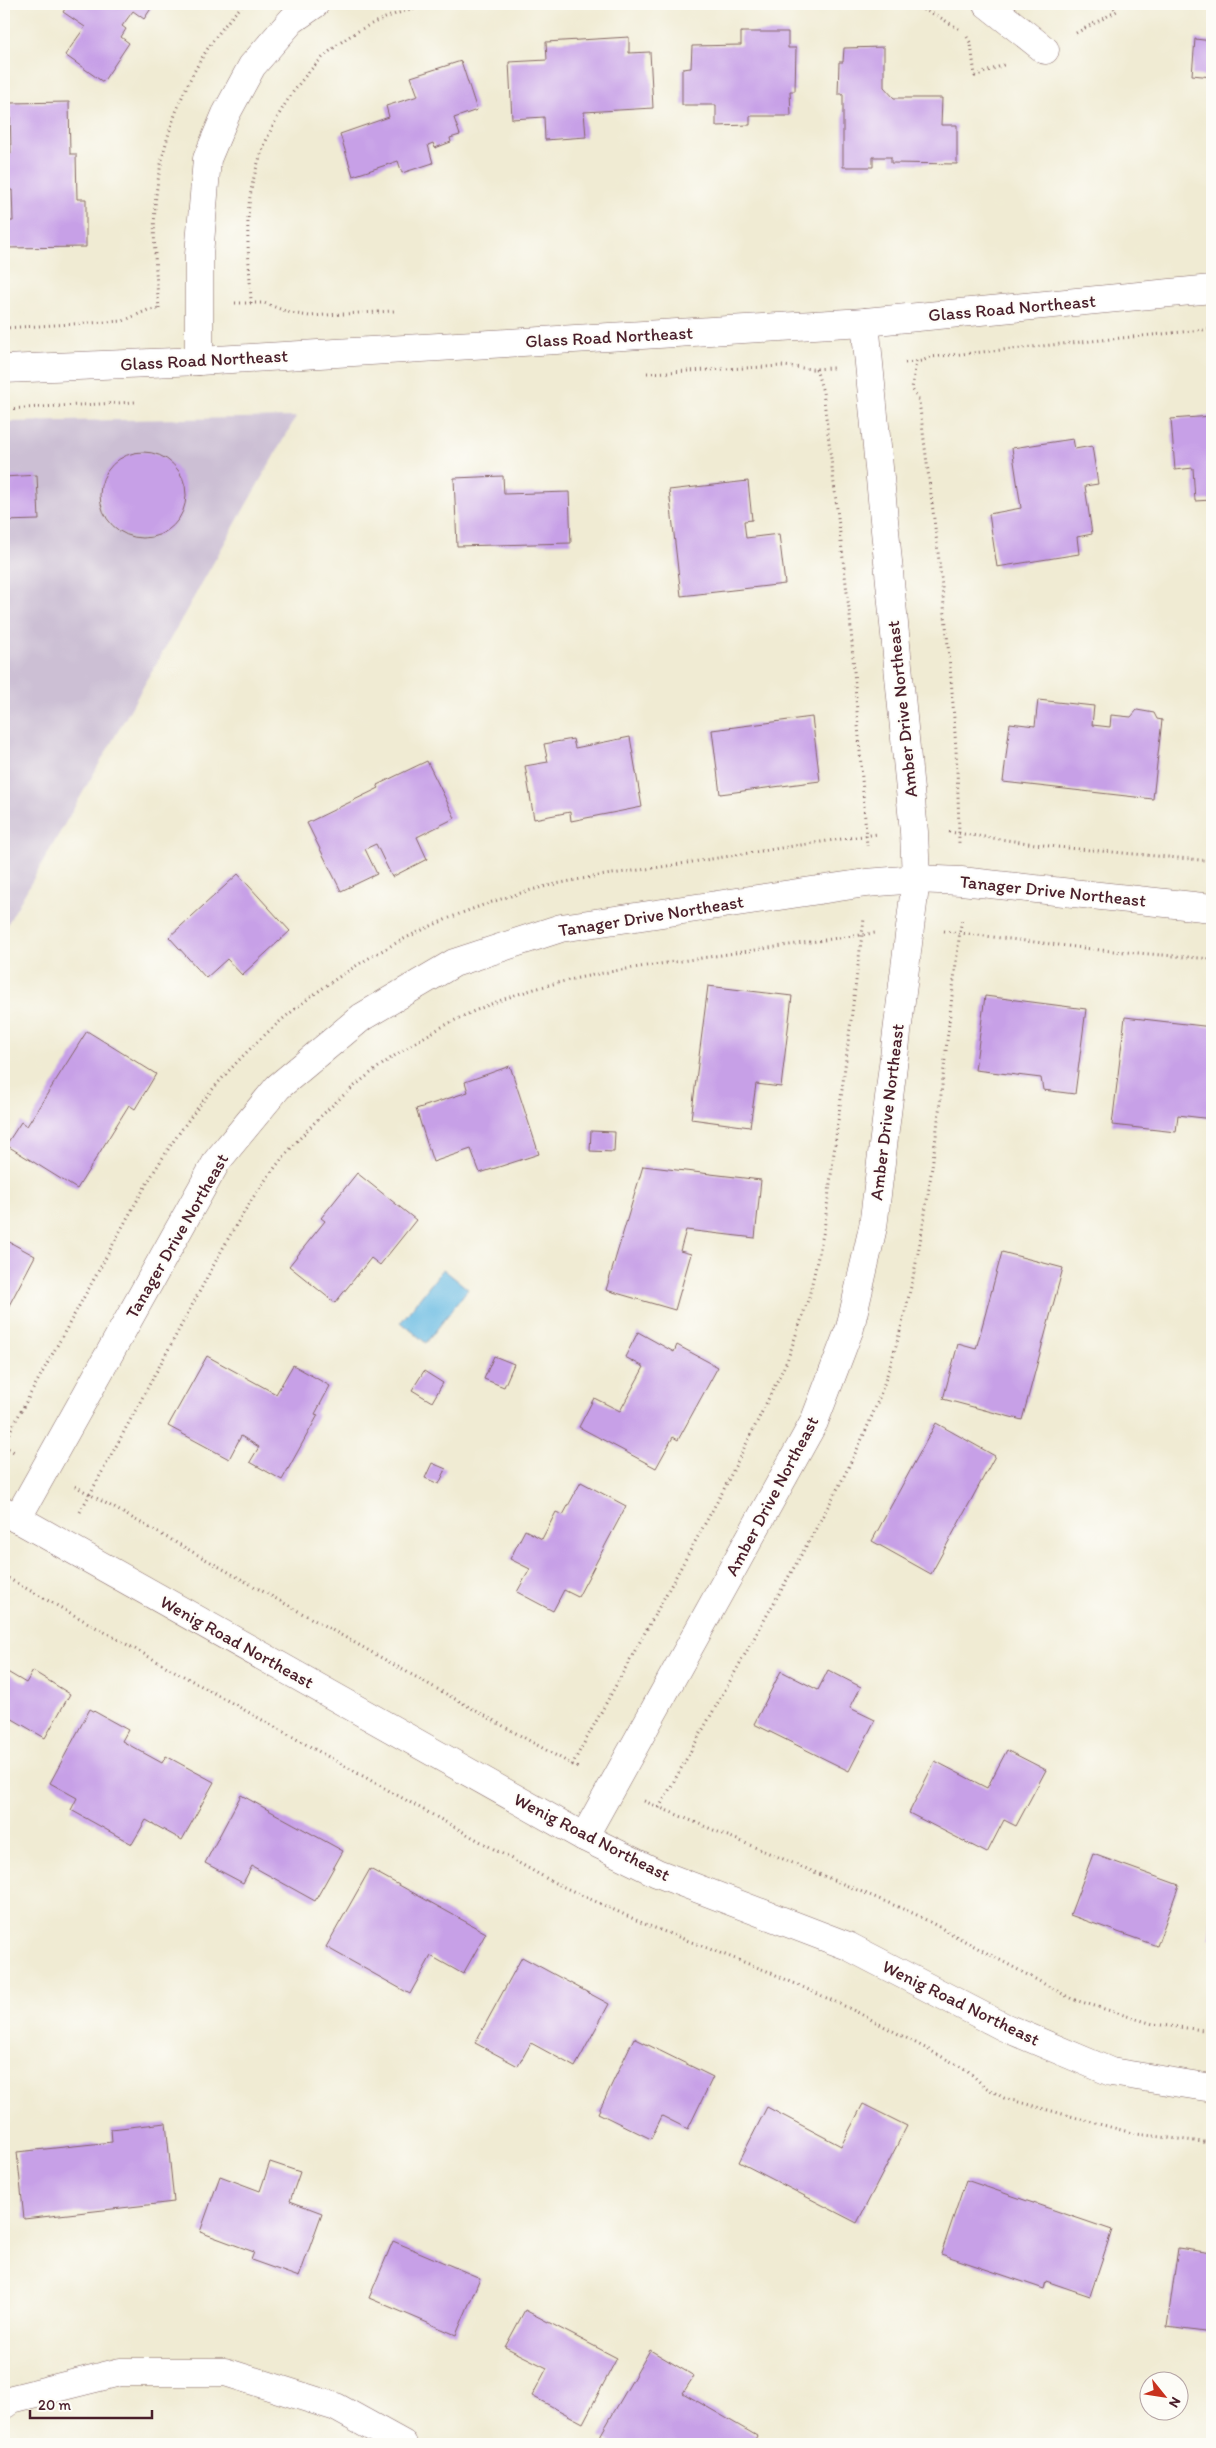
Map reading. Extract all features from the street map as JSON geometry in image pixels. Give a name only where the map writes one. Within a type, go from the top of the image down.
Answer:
[{"type":"street","points":[[199,361],[199,255],[207,159],[226,114],[252,66],[292,20],[314,4]]},
{"type":"street","points":[[987,4],[1045,50]]},
{"type":"street","name":"Glass Road Northeast","points":[[4,369],[199,361],[864,322],[1212,289]]},
{"type":"street","name":"Amber Drive Northeast","points":[[584,1836],[814,1422],[850,1328],[873,1227],[916,879],[913,822],[864,322]]},
{"type":"street","name":"Tanager Drive Northeast","points":[[10,1515],[217,1161],[278,1087],[362,1017],[454,963],[561,928],[866,883],[916,879],[961,881],[1212,908]]},
{"type":"street","name":"Wenig Road Northeast","points":[[10,1515],[584,1836],[657,1873],[848,1946],[1004,2027],[1111,2072],[1212,2088]]},
{"type":"street","points":[[4,2404],[12,2399],[120,2372],[224,2372],[336,2407],[403,2444]]},
{"type":"path","points":[[251,303],[248,218],[250,197],[260,156],[277,119],[315,66],[339,44],[381,19],[427,4]]},
{"type":"path","points":[[909,4],[936,15],[964,33],[971,44],[975,76]]},
{"type":"path","points":[[1045,50],[1117,11],[1110,4]]},
{"type":"path","points":[[235,303],[264,303],[291,313],[309,316],[400,311]]},
{"type":"path","points":[[4,328],[123,320],[148,310],[166,309]]},
{"type":"path","points":[[904,363],[931,357],[1212,329]]},
{"type":"path","points":[[916,361],[912,389],[919,401],[948,621],[959,778],[959,852]]},
{"type":"path","points":[[816,369],[823,392],[850,617],[867,850]]},
{"type":"path","points":[[941,832],[1056,847],[1212,861]]},
{"type":"path","points":[[572,1765],[723,1491],[787,1361],[800,1328],[817,1267],[824,1230],[865,911]]},
{"type":"path","points":[[937,931],[1100,950],[1212,959]]},
{"type":"path","points":[[78,1517],[223,1249],[264,1183],[306,1132],[335,1104],[392,1058],[427,1036],[486,1006],[558,982],[609,971],[883,932]]},
{"type":"path","points":[[70,1484],[587,1773]]},
{"type":"path","points":[[641,1799],[915,1914],[1072,1999],[1153,2024],[1212,2031]]},
{"type":"shaded area","points":[[296,417],[126,717],[4,930],[4,422]]},
{"type":"water","points":[[443,1269],[468,1289],[426,1343],[401,1322]]},
{"type":"building","points":[[68,4],[154,4],[144,19],[133,11],[122,26],[126,29],[121,37],[129,43],[103,82],[65,55],[85,27],[63,12]]},
{"type":"building","points":[[741,32],[788,32],[788,48],[796,48],[795,91],[790,91],[791,116],[750,116],[750,125],[716,126],[716,105],[682,105],[682,69],[691,68],[692,46],[741,45]]},
{"type":"building","points":[[629,37],[629,53],[650,52],[653,108],[584,112],[586,137],[545,140],[544,117],[512,119],[509,62],[547,60],[546,42]]},
{"type":"building","points":[[1195,39],[1212,41],[1212,77],[1192,75]]},
{"type":"building","points":[[884,47],[884,87],[894,98],[942,98],[941,125],[957,125],[957,164],[891,163],[891,157],[873,157],[873,167],[843,167],[843,94],[838,94],[839,62],[843,62],[844,48]]},
{"type":"building","points":[[461,61],[477,110],[454,118],[460,135],[450,138],[451,142],[435,148],[433,143],[428,145],[433,163],[402,173],[398,161],[353,176],[340,134],[389,117],[386,106],[418,96],[411,77]]},
{"type":"building","points":[[69,102],[70,154],[76,154],[77,199],[86,199],[86,247],[5,248],[5,221],[13,221],[12,190],[4,190],[4,154],[11,154],[10,103]]},
{"type":"building","points":[[1212,416],[1212,500],[1195,501],[1193,468],[1175,470],[1171,419]]},
{"type":"building","points":[[1073,439],[1075,449],[1092,446],[1098,484],[1085,486],[1092,534],[1077,537],[1079,554],[997,567],[989,514],[1021,508],[1012,448]]},
{"type":"building","points":[[135,452],[151,452],[160,455],[174,464],[183,478],[186,495],[183,512],[174,526],[160,535],[151,538],[135,538],[119,531],[107,519],[100,503],[100,487],[107,471],[119,459]]},
{"type":"building","points":[[37,475],[39,520],[4,521],[4,477]]},
{"type":"building","points":[[503,476],[504,494],[569,492],[571,543],[457,546],[454,478]]},
{"type":"building","points":[[748,481],[752,520],[744,521],[746,538],[779,534],[785,584],[681,596],[669,490]]},
{"type":"building","points":[[1038,700],[1094,706],[1092,725],[1110,727],[1111,715],[1131,717],[1137,710],[1154,713],[1157,719],[1162,720],[1153,799],[1003,782],[1010,723],[1035,726]]},
{"type":"building","points":[[812,717],[820,781],[720,794],[712,730]]},
{"type":"building","points":[[630,737],[642,807],[571,821],[570,812],[534,819],[525,766],[548,762],[544,744],[573,739],[575,748]]},
{"type":"building","points":[[427,761],[455,818],[417,837],[427,859],[392,877],[376,844],[365,849],[377,874],[341,891],[307,823],[379,788],[377,785]]},
{"type":"building","points":[[238,874],[290,931],[242,975],[227,959],[206,978],[169,937]]},
{"type":"building","points":[[708,986],[792,996],[781,1087],[756,1084],[750,1127],[691,1119]]},
{"type":"building","points":[[985,996],[1086,1009],[1075,1094],[1043,1090],[1041,1078],[975,1070]]},
{"type":"building","points":[[1125,1017],[1212,1027],[1212,1119],[1178,1115],[1176,1132],[1112,1125]]},
{"type":"building","points":[[87,1031],[156,1074],[135,1109],[129,1105],[77,1189],[6,1145],[21,1122],[27,1126]]},
{"type":"building","points":[[510,1066],[539,1154],[480,1173],[471,1149],[433,1162],[416,1109],[468,1092],[465,1082]]},
{"type":"building","points":[[591,1131],[615,1132],[614,1152],[590,1151]]},
{"type":"building","points":[[643,1166],[761,1180],[755,1238],[686,1230],[680,1251],[691,1254],[675,1310],[606,1290]]},
{"type":"building","points":[[357,1173],[416,1220],[380,1265],[371,1258],[335,1303],[289,1266],[325,1221],[321,1218]]},
{"type":"building","points":[[4,1239],[35,1256],[4,1315]]},
{"type":"building","points":[[1002,1252],[1063,1268],[1022,1420],[943,1399],[958,1344],[976,1349]]},
{"type":"building","points":[[638,1332],[674,1352],[677,1345],[718,1367],[678,1440],[673,1437],[656,1468],[579,1427],[594,1398],[620,1411],[644,1367],[625,1357]]},
{"type":"building","points":[[207,1356],[276,1394],[293,1365],[330,1386],[315,1414],[318,1415],[282,1480],[250,1462],[259,1447],[241,1436],[229,1459],[168,1426]]},
{"type":"building","points":[[494,1356],[514,1364],[504,1387],[484,1379]]},
{"type":"building","points":[[424,1371],[443,1383],[432,1402],[412,1390]]},
{"type":"building","points":[[936,1423],[995,1456],[931,1574],[872,1541]]},
{"type":"building","points":[[432,1463],[446,1469],[439,1484],[425,1478]]},
{"type":"building","points":[[581,1482],[626,1506],[578,1597],[564,1590],[553,1611],[517,1592],[530,1569],[510,1559],[525,1530],[542,1539],[556,1512],[563,1515]]},
{"type":"building","points":[[4,1670],[26,1683],[33,1671],[70,1694],[45,1738],[9,1717],[4,1725]]},
{"type":"building","points":[[828,1670],[861,1687],[850,1708],[875,1720],[849,1771],[754,1724],[781,1671],[818,1690]]},
{"type":"building","points":[[90,1709],[128,1730],[122,1741],[162,1763],[166,1756],[214,1782],[182,1840],[146,1820],[132,1844],[71,1810],[77,1798],[50,1783]]},
{"type":"building","points":[[1007,1750],[1046,1770],[1016,1826],[1004,1820],[987,1853],[909,1813],[935,1761],[987,1788]]},
{"type":"building","points":[[241,1795],[343,1851],[315,1901],[252,1866],[243,1883],[205,1863]]},
{"type":"building","points":[[1093,1854],[1179,1885],[1157,1946],[1070,1915]]},
{"type":"building","points":[[370,1869],[486,1933],[463,1974],[431,1956],[410,1994],[326,1947]]},
{"type":"building","points":[[1211,1916],[1212,1938],[1209,1938]]},
{"type":"building","points":[[522,1957],[609,2004],[575,2067],[531,2043],[518,2066],[475,2043]]},
{"type":"building","points":[[634,2038],[713,2077],[688,2129],[662,2116],[651,2139],[598,2113]]},
{"type":"building","points":[[863,2104],[907,2126],[857,2223],[739,2162],[767,2107],[841,2146]]},
{"type":"building","points":[[166,2123],[174,2202],[24,2219],[17,2152],[112,2142],[111,2129]]},
{"type":"building","points":[[270,2162],[300,2172],[290,2201],[322,2213],[299,2277],[251,2260],[254,2252],[200,2232],[220,2176],[260,2191]]},
{"type":"building","points":[[966,2180],[1112,2230],[1090,2296],[1046,2281],[1044,2289],[941,2254]]},
{"type":"building","points":[[393,2241],[480,2278],[456,2335],[369,2298]]},
{"type":"building","points":[[1178,2248],[1212,2253],[1212,2333],[1167,2327]]},
{"type":"building","points":[[525,2310],[617,2358],[583,2423],[532,2396],[547,2368],[505,2347]]},
{"type":"building","points":[[650,2350],[694,2376],[683,2393],[757,2436],[752,2444],[615,2444],[600,2436]]}]
